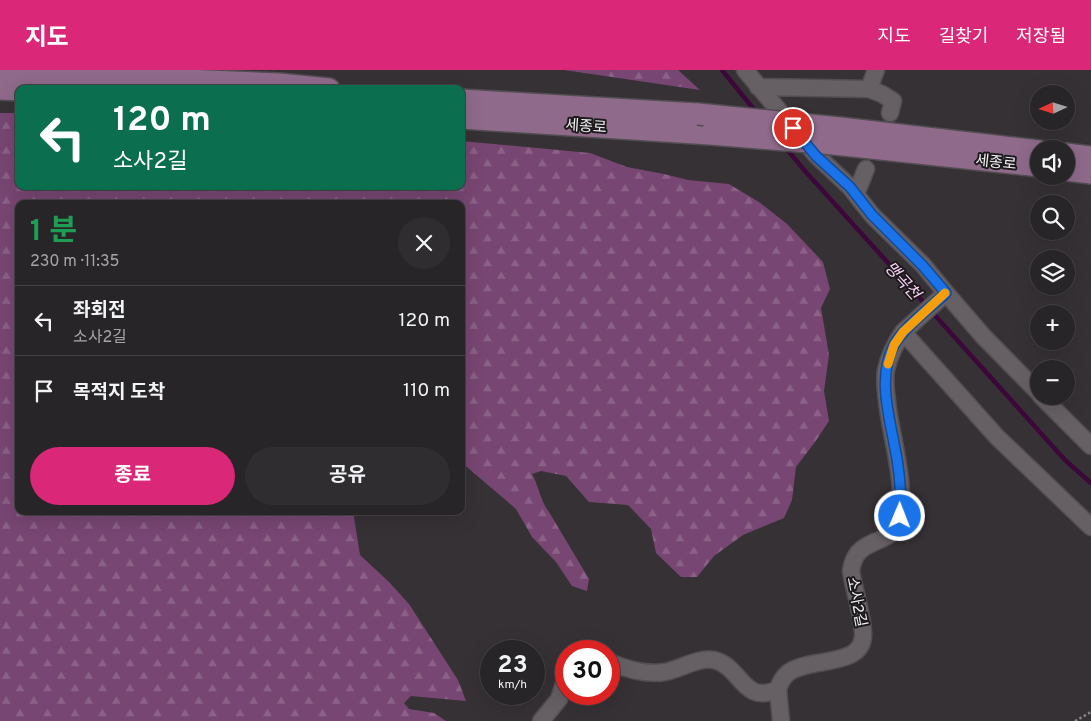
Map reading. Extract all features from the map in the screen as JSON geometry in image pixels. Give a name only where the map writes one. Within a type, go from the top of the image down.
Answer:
[{"type":"main road","points":[[0,72],[289,85]]},
{"type":"main road","points":[[0,89],[15,90]]},
{"type":"main road","name":"세종로","points":[[465,100],[698,114],[1030,165]]},
{"type":"main road","name":"세종로","points":[[465,118],[710,134],[837,136],[1030,150]]},
{"type":"main road","points":[[1075,155],[1091,157]]},
{"type":"main road","points":[[1075,171],[1091,173]]},
{"type":"street","points":[[745,70],[816,156],[856,194],[872,215],[923,266],[943,296],[1030,385]]},
{"type":"street","points":[[870,89],[876,70]]},
{"type":"street","points":[[758,87],[870,89],[893,100],[890,113]]},
{"type":"street","points":[[856,194],[866,169]]},
{"type":"street","name":"소사2길","points":[[778,689],[788,672],[850,656],[859,650],[862,643],[863,632],[851,570],[853,561],[858,552],[893,532],[898,525],[902,499],[889,421],[886,372],[894,345],[905,331],[943,296]]},
{"type":"street","points":[[905,331],[997,437],[1091,527]]},
{"type":"street","points":[[1051,405],[1091,446]]},
{"type":"street","points":[[620,666],[634,671],[665,672],[704,659],[715,660],[725,665],[756,694],[768,694],[778,689],[781,721]]},
{"type":"street","points":[[541,721],[555,704]]},
{"type":"path","points":[[1075,721],[1091,712]]},
{"type":"green space","points":[[564,70],[678,70],[700,90]]},
{"type":"green space","points":[[0,113],[15,113],[15,190],[465,190],[465,141],[590,153],[627,167],[688,180],[729,184],[759,202],[787,224],[823,262],[830,289],[821,308],[829,355],[824,391],[829,421],[796,467],[792,500],[784,518],[743,535],[714,556],[697,577],[681,577],[656,553],[651,529],[628,505],[589,502],[566,476],[541,471],[532,474],[546,507],[589,579],[587,591],[572,586],[556,562],[532,537],[516,509],[465,465],[465,200],[15,200],[15,515],[354,515],[360,555],[409,604],[458,680],[466,701],[411,696],[404,703],[409,709],[434,713],[446,721],[0,721]]},
{"type":"waterway","name":"맹곡천","points":[[722,70],[756,112]]},
{"type":"waterway","name":"맹곡천","points":[[785,147],[926,305]]},
{"type":"waterway","name":"맹곡천","points":[[931,311],[1065,460],[1091,483]]},
{"type":"slow traffic","points":[[888,364],[894,345],[903,332],[945,293]]},
{"type":"route","points":[[793,128],[816,156],[850,187],[872,215],[923,266],[946,293],[903,332],[894,345],[886,372],[889,421],[902,499],[900,516]]}]
